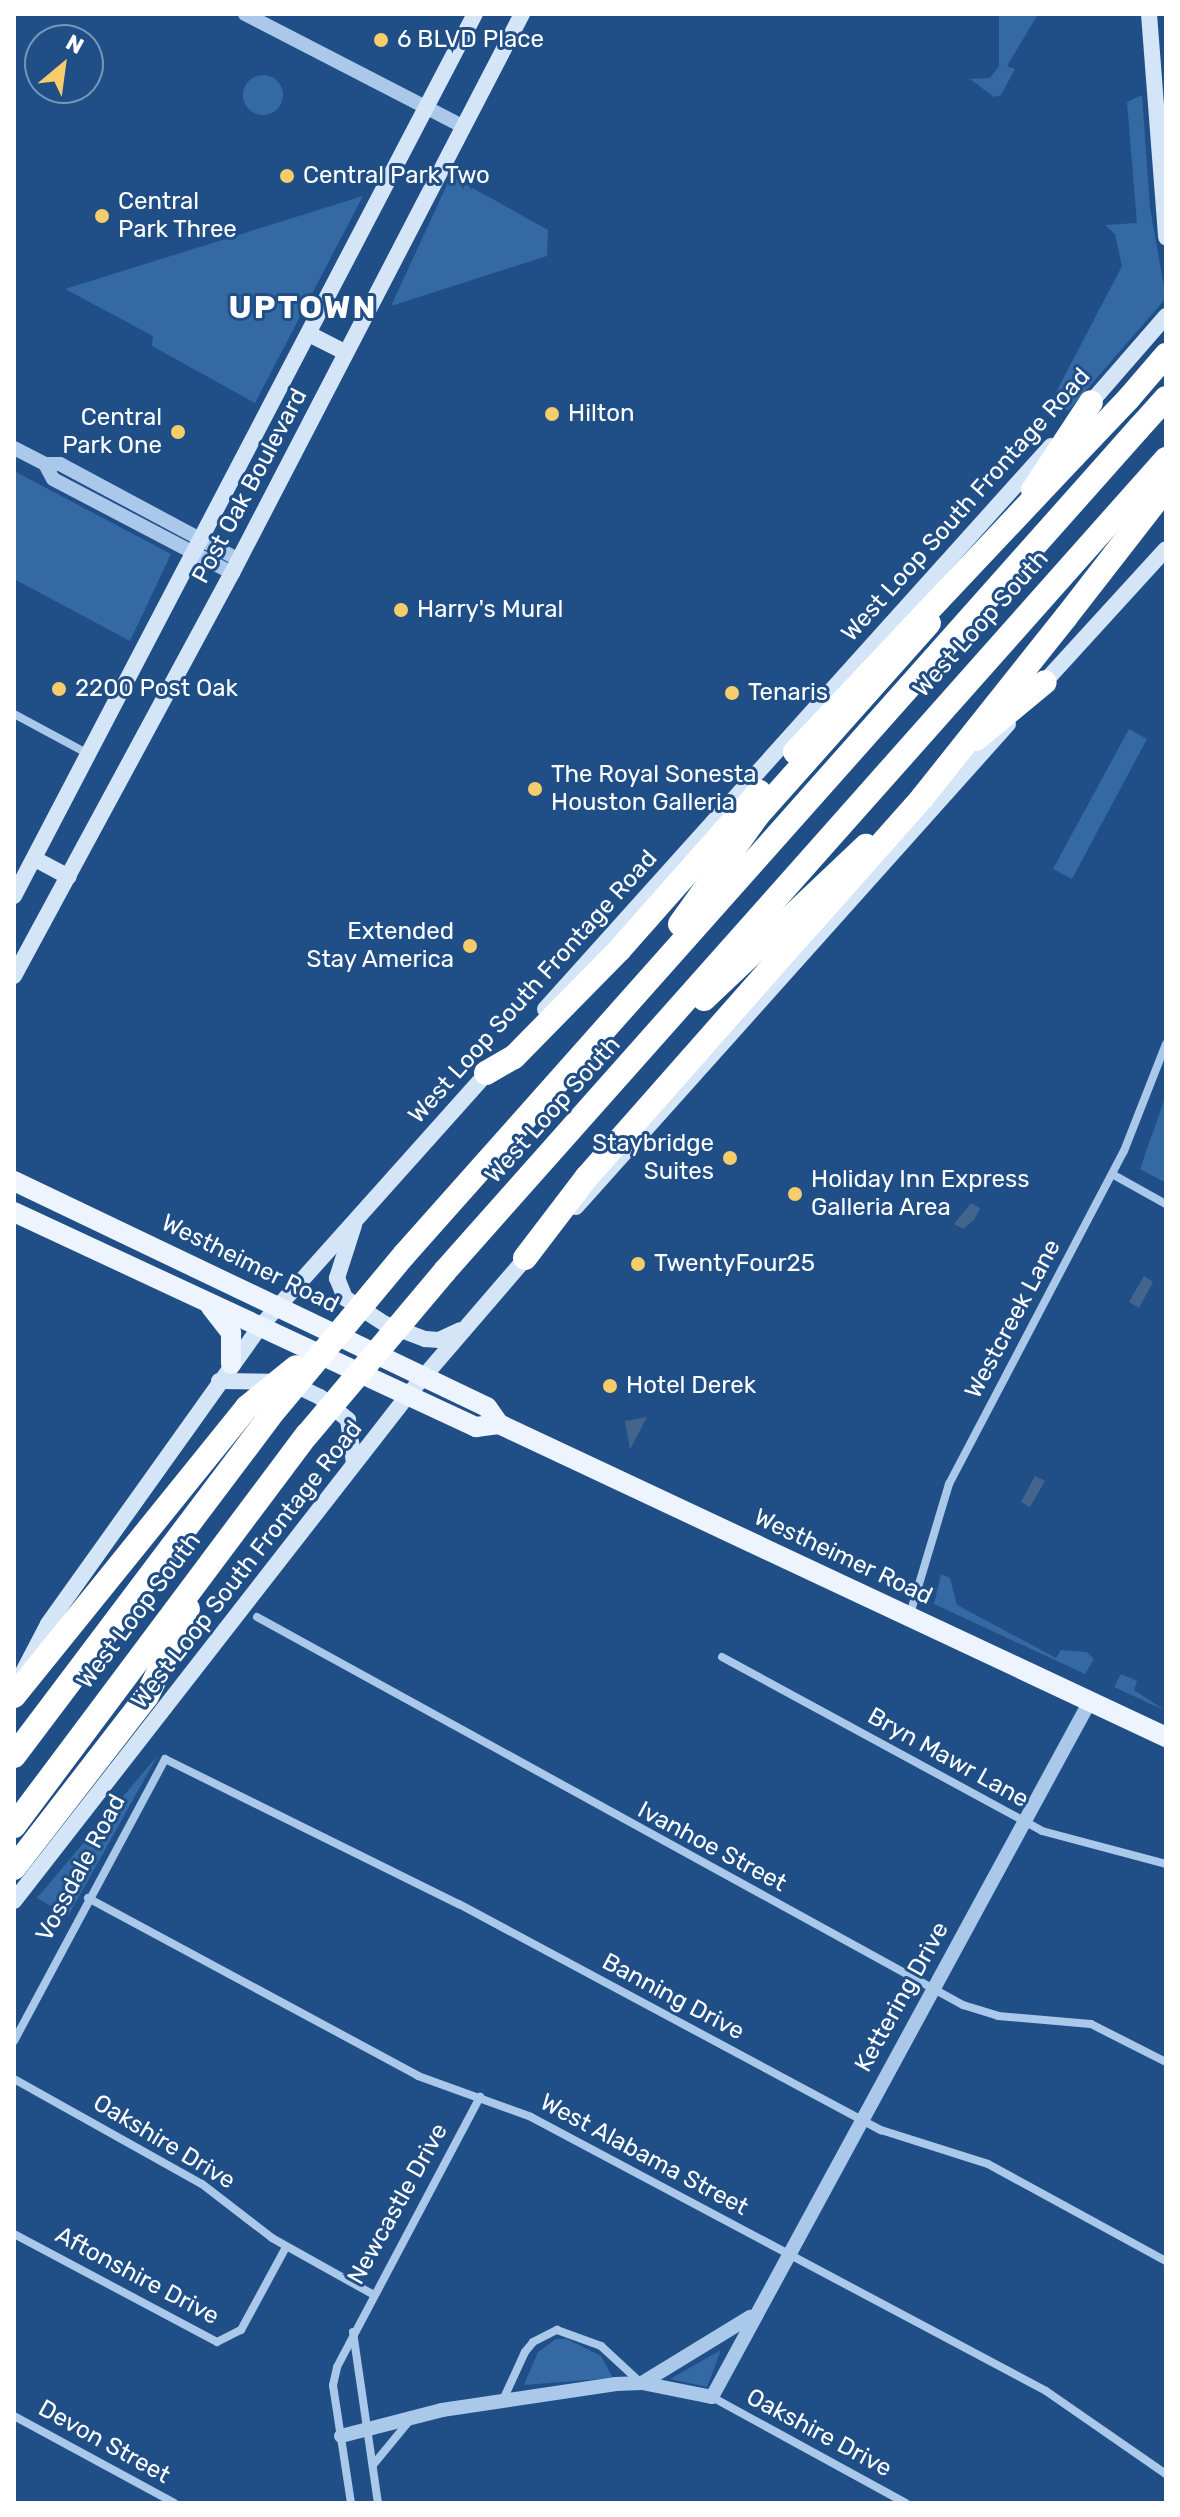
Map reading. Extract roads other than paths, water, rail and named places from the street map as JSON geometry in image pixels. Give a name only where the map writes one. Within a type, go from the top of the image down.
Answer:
[{"type":"highway","points":[[486,1073],[514,1057],[620,949],[795,752],[1166,355]]},
{"type":"highway","name":"West Loop South","points":[[14,1756],[258,1412],[335,1335],[1166,398]]},
{"type":"highway","points":[[603,1030],[758,815],[906,653],[1032,491],[1091,402]]},
{"type":"highway","points":[[525,1258],[586,1178],[922,798],[1066,617],[1162,478]]},
{"type":"highway","name":"West Loop South","points":[[14,1826],[307,1435],[445,1271],[1162,478]]},
{"type":"highway","points":[[651,1045],[764,948],[960,753],[1045,682]]},
{"type":"highway","points":[[14,1696],[181,1486],[258,1412]]},
{"type":"highway","points":[[14,1868],[147,1696],[211,1561]]},
{"type":"main road","name":"Post Oak Boulevard","points":[[14,896],[91,756],[475,14]]},
{"type":"main road","name":"Post Oak Boulevard","points":[[14,976],[235,567],[522,14]]},
{"type":"main road","points":[[1149,14],[1159,77],[1166,237]]},
{"type":"main road","name":"West Loop South Frontage Road","points":[[14,1689],[48,1624],[225,1372],[277,1306],[1166,316]]},
{"type":"main road","points":[[311,335],[346,353]]},
{"type":"main road","points":[[1120,370],[1150,379],[1166,409]]},
{"type":"main road","name":"West Loop South Frontage Road","points":[[14,1901],[424,1376],[525,1258],[613,1170],[1166,549]]},
{"type":"main road","points":[[35,859],[69,877]]},
{"type":"main road","name":"Westheimer Road","points":[[14,1181],[487,1407],[499,1424],[1166,1737]]},
{"type":"main road","name":"Westheimer Road","points":[[14,1212],[476,1427],[499,1424]]},
{"type":"main road","points":[[358,1217],[338,1268],[345,1298],[385,1324],[425,1339],[448,1337],[467,1326]]},
{"type":"main road","points":[[209,1304],[231,1333],[225,1372],[289,1382],[320,1397],[348,1420],[354,1463]]},
{"type":"street","points":[[245,14],[464,127]]},
{"type":"street","points":[[14,448],[45,464],[60,464],[202,539],[235,567]]},
{"type":"street","points":[[45,464],[53,479],[194,555],[235,567]]},
{"type":"street","points":[[14,714],[91,756]]},
{"type":"street","name":"Westcreek Lane","points":[[910,1617],[949,1484],[1112,1174],[1166,1044]]},
{"type":"street","points":[[1112,1174],[1166,1204]]},
{"type":"street","name":"Ivanhoe Street","points":[[257,1617],[932,1989],[998,2016],[1091,2024],[1166,2062]]},
{"type":"street","name":"Bryn Mawr Lane","points":[[722,1657],[1023,1821],[1069,1841],[1128,1851],[1166,1864]]},
{"type":"street","name":"Kettering Drive","points":[[341,2436],[502,2402],[642,2383],[712,2397],[753,2315],[1090,1701]]},
{"type":"street","name":"Vossdale Road","points":[[14,2041],[165,1759]]},
{"type":"street","name":"Banning Drive","points":[[165,1759],[459,1904],[895,2137],[988,2164],[1166,2261]]},
{"type":"street","name":"West Alabama Street","points":[[88,1898],[418,2076],[531,2117],[1046,2391],[1166,2474]]},
{"type":"street","name":"Oakshire Drive","points":[[14,2079],[202,2184],[286,2247],[372,2294]]},
{"type":"street","name":"Newcastle Drive","points":[[351,2503],[333,2385],[353,2331],[480,2097]]},
{"type":"street","name":"Aftonshire Drive","points":[[14,2234],[217,2342],[241,2330],[286,2247]]},
{"type":"street","name":"Kettering Drive","points":[[642,2383],[753,2315]]},
{"type":"street","points":[[502,2402],[533,2342],[557,2330],[601,2346],[642,2383]]},
{"type":"street","points":[[353,2331],[378,2503]]},
{"type":"street","name":"Oakshire Drive","points":[[712,2397],[906,2503]]},
{"type":"street","name":"Devon Street","points":[[14,2416],[174,2503]]},
{"type":"street","points":[[373,2465],[411,2419]]},
{"type":"place","name":"6 BLVD Place","points":[[381,40]]},
{"type":"place","name":"Central Park Two","points":[[287,176]]},
{"type":"place","name":"Central Park Three","points":[[102,216]]},
{"type":"place","name":"Hilton","points":[[552,414]]},
{"type":"place","name":"Central Park One","points":[[178,432]]},
{"type":"place","name":"Harry's Mural","points":[[401,610]]},
{"type":"place","name":"2200 Post Oak","points":[[59,689]]},
{"type":"place","name":"Tenaris","points":[[732,693]]},
{"type":"place","name":"The Royal Sonesta Houston Galleria","points":[[535,789]]},
{"type":"place","name":"Extended Stay America","points":[[470,946]]},
{"type":"place","name":"Staybridge Suites","points":[[730,1158]]},
{"type":"place","name":"Holiday Inn Express Galleria Area","points":[[795,1194]]},
{"type":"place","name":"TwentyFour25","points":[[638,1264]]},
{"type":"place","name":"Hotel Derek","points":[[610,1386]]},
{"type":"district","name":"UPTOWN","points":[[303,307]]}]
